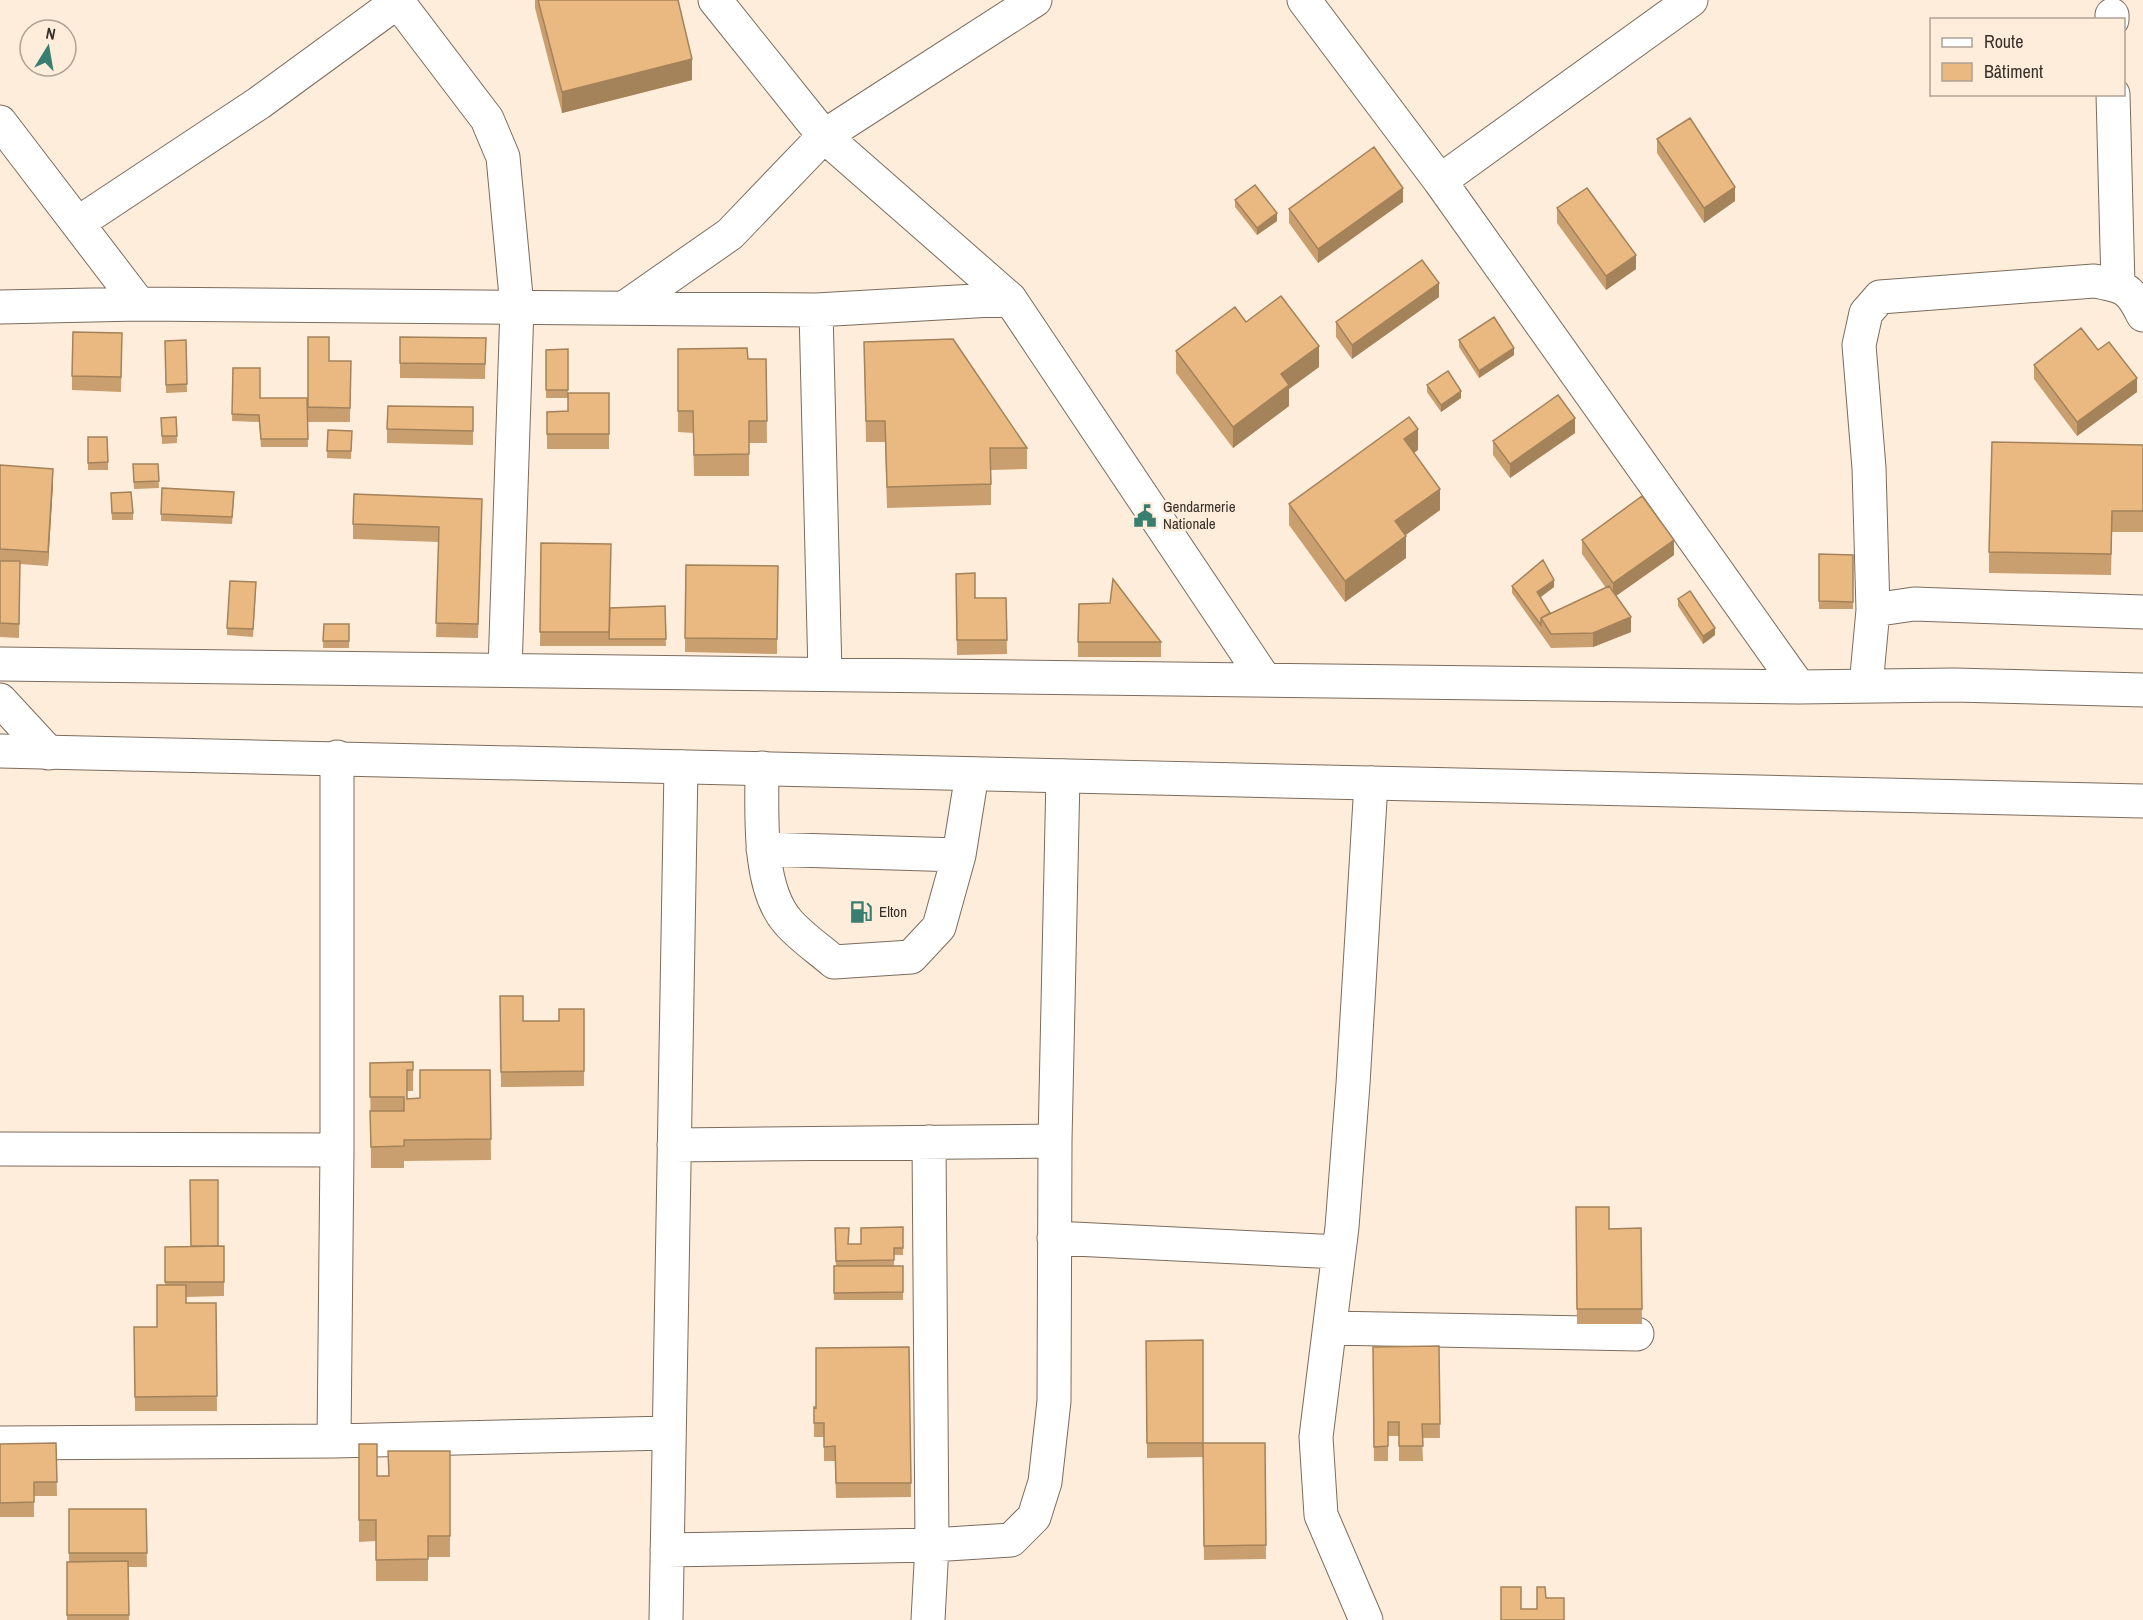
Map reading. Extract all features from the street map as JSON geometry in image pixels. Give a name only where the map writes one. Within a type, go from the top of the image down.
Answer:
[{"type":"main road","points":[[715,0],[825,136],[1010,299],[1264,680]]},
{"type":"main road","points":[[624,308],[730,234],[825,136],[1035,0]]},
{"type":"main road","points":[[1304,0],[1440,181],[1799,687]]},
{"type":"main road","points":[[1440,181],[1691,0]]},
{"type":"main road","points":[[78,223],[259,104],[399,1],[487,118],[503,156],[517,307],[505,670]]},
{"type":"main road","points":[[2113,96],[2118,285]]},
{"type":"main road","points":[[0,122],[139,304]]},
{"type":"main road","points":[[1866,686],[1873,610],[1869,468],[1859,345],[1866,313],[1880,297],[2094,281],[2118,285],[2134,297],[2143,315]]},
{"type":"main road","points":[[0,307],[139,304],[816,310],[1010,299]]},
{"type":"main road","points":[[816,310],[825,674]]},
{"type":"main road","points":[[1873,610],[1914,604],[2143,612]]},
{"type":"main road","points":[[0,664],[2143,690]]},
{"type":"main road","points":[[0,700],[49,753]]},
{"type":"main road","points":[[0,751],[2143,801]]},
{"type":"main road","points":[[334,1441],[337,758]]},
{"type":"main road","points":[[666,1620],[681,767]]},
{"type":"main road","points":[[762,768],[763,849],[773,898],[788,922],[834,962],[911,957],[939,927],[959,855],[972,774]]},
{"type":"main road","points":[[667,1550],[932,1545],[1011,1540],[1034,1517],[1045,1482],[1054,1401],[1055,1141],[1063,776]]},
{"type":"main road","points":[[1366,1620],[1321,1515],[1316,1437],[1339,1252],[1353,1084],[1371,783]]},
{"type":"main road","points":[[763,849],[959,855]]},
{"type":"main road","points":[[674,1145],[1055,1141]]},
{"type":"main road","points":[[928,1620],[932,1545],[929,1142]]},
{"type":"main road","points":[[0,1149],[337,1150]]},
{"type":"main road","points":[[1054,1238],[1339,1252]]},
{"type":"main road","points":[[1330,1328],[1637,1334]]},
{"type":"main road","points":[[0,1443],[334,1441],[669,1433]]},
{"type":"building","points":[[538,0],[678,0],[692,59],[562,92]]},
{"type":"building","points":[[1690,118],[1735,187],[1704,208],[1657,139]]},
{"type":"building","points":[[1374,147],[1403,188],[1318,249],[1289,209]]},
{"type":"building","points":[[1255,185],[1277,213],[1257,228],[1235,200]]},
{"type":"building","points":[[1587,188],[1636,255],[1606,276],[1557,208]]},
{"type":"building","points":[[1422,260],[1439,283],[1352,345],[1336,322]]},
{"type":"building","points":[[1281,296],[1319,346],[1281,374],[1289,385],[1233,427],[1176,351],[1235,307],[1246,322]]},
{"type":"building","points":[[1494,317],[1514,348],[1479,371],[1459,340]]},
{"type":"building","points":[[2081,328],[2098,350],[2109,342],[2137,378],[2077,422],[2034,365]]},
{"type":"building","points":[[73,332],[122,333],[121,377],[72,376]]},
{"type":"building","points":[[308,337],[329,337],[329,361],[351,361],[350,408],[308,407]]},
{"type":"building","points":[[400,337],[486,338],[485,364],[400,363]]},
{"type":"building","points":[[953,339],[1027,448],[990,448],[991,484],[887,487],[885,421],[866,421],[864,342]]},
{"type":"building","points":[[186,340],[187,384],[166,385],[165,341]]},
{"type":"building","points":[[747,348],[748,359],[766,359],[767,421],[749,421],[749,454],[694,455],[693,411],[678,411],[678,349]]},
{"type":"building","points":[[568,349],[568,390],[546,390],[546,350]]},
{"type":"building","points":[[233,368],[260,368],[260,398],[307,398],[308,439],[261,439],[259,415],[232,414]]},
{"type":"building","points":[[1448,371],[1461,391],[1441,405],[1427,385]]},
{"type":"building","points":[[568,393],[609,393],[609,434],[547,434],[547,412],[568,411]]},
{"type":"building","points":[[1558,395],[1575,418],[1510,464],[1493,441]]},
{"type":"building","points":[[388,406],[473,407],[473,431],[387,429]]},
{"type":"building","points":[[176,417],[177,436],[162,436],[161,418]]},
{"type":"building","points":[[1409,417],[1418,429],[1404,439],[1440,489],[1395,521],[1406,536],[1345,581],[1289,504]]},
{"type":"building","points":[[328,430],[352,431],[351,451],[327,451]]},
{"type":"building","points":[[88,437],[107,437],[108,462],[88,463]]},
{"type":"building","points":[[1992,442],[2143,445],[2143,511],[2112,511],[2111,554],[1989,552]]},
{"type":"building","points":[[133,464],[158,464],[159,481],[134,482]]},
{"type":"building","points":[[0,465],[53,469],[48,552],[0,549]]},
{"type":"building","points":[[162,488],[234,492],[232,517],[161,514]]},
{"type":"building","points":[[131,492],[133,513],[112,513],[111,493]]},
{"type":"building","points":[[354,494],[482,499],[478,624],[436,623],[439,527],[353,524]]},
{"type":"building","points":[[1642,496],[1674,540],[1613,583],[1582,540]]},
{"type":"building","points":[[541,543],[611,544],[609,632],[540,632]]},
{"type":"building","points":[[1819,554],[1853,555],[1853,602],[1819,601]]},
{"type":"building","points":[[1543,560],[1554,580],[1537,592],[1550,613],[1541,618],[1541,625],[1512,586]]},
{"type":"building","points":[[0,561],[20,561],[19,624],[0,623]]},
{"type":"building","points":[[686,565],[778,566],[777,639],[685,638]]},
{"type":"building","points":[[975,573],[975,598],[1006,598],[1007,640],[957,640],[956,574]]},
{"type":"building","points":[[1113,579],[1161,642],[1078,642],[1079,604],[1110,603]]},
{"type":"building","points":[[230,581],[256,582],[253,629],[227,628]]},
{"type":"building","points":[[1609,586],[1631,617],[1593,633],[1551,634],[1541,618]]},
{"type":"building","points":[[1690,591],[1715,628],[1703,636],[1678,599]]},
{"type":"building","points":[[665,606],[666,639],[609,639],[610,608]]},
{"type":"building","points":[[324,624],[349,624],[349,641],[323,641]]},
{"type":"building","points":[[500,996],[523,996],[523,1021],[559,1021],[559,1009],[584,1009],[584,1071],[501,1072]]},
{"type":"building","points":[[413,1062],[413,1070],[407,1070],[407,1099],[420,1098],[420,1070],[490,1070],[491,1139],[404,1140],[404,1146],[371,1147],[370,1111],[404,1111],[404,1097],[370,1097],[370,1063]]},
{"type":"building","points":[[190,1180],[218,1180],[218,1246],[191,1246]]},
{"type":"building","points":[[1576,1207],[1609,1207],[1609,1229],[1641,1228],[1642,1309],[1577,1309]]},
{"type":"building","points":[[903,1227],[903,1248],[894,1248],[894,1260],[836,1261],[835,1228],[849,1228],[848,1244],[861,1244],[861,1228]]},
{"type":"building","points":[[224,1246],[224,1282],[165,1282],[165,1247]]},
{"type":"building","points":[[834,1266],[903,1266],[903,1292],[834,1293]]},
{"type":"building","points":[[157,1285],[186,1285],[186,1303],[216,1303],[217,1396],[135,1397],[134,1327],[157,1327]]},
{"type":"building","points":[[1203,1340],[1203,1443],[1147,1443],[1146,1341]]},
{"type":"building","points":[[1439,1346],[1440,1424],[1422,1424],[1423,1446],[1399,1446],[1399,1422],[1388,1422],[1388,1446],[1374,1447],[1373,1347]]},
{"type":"building","points":[[909,1347],[911,1483],[836,1483],[835,1446],[824,1447],[824,1423],[814,1423],[816,1348]]},
{"type":"building","points":[[56,1443],[57,1482],[34,1482],[34,1502],[0,1503],[0,1444]]},
{"type":"building","points":[[1203,1443],[1265,1443],[1266,1545],[1204,1546]]},
{"type":"building","points":[[359,1444],[377,1444],[377,1476],[389,1476],[388,1451],[450,1451],[450,1536],[428,1536],[428,1559],[376,1560],[376,1520],[359,1520]]},
{"type":"building","points":[[69,1509],[146,1509],[147,1553],[69,1553]]},
{"type":"building","points":[[128,1561],[129,1615],[67,1615],[67,1562]]},
{"type":"building","points":[[1501,1587],[1521,1587],[1521,1609],[1537,1609],[1537,1587],[1545,1587],[1546,1598],[1564,1598],[1564,1620],[1501,1620]]},
{"type":"place","name":"Gendarmerie Nationale","points":[[1145,516]]},
{"type":"place","name":"Elton","points":[[861,912]]}]
